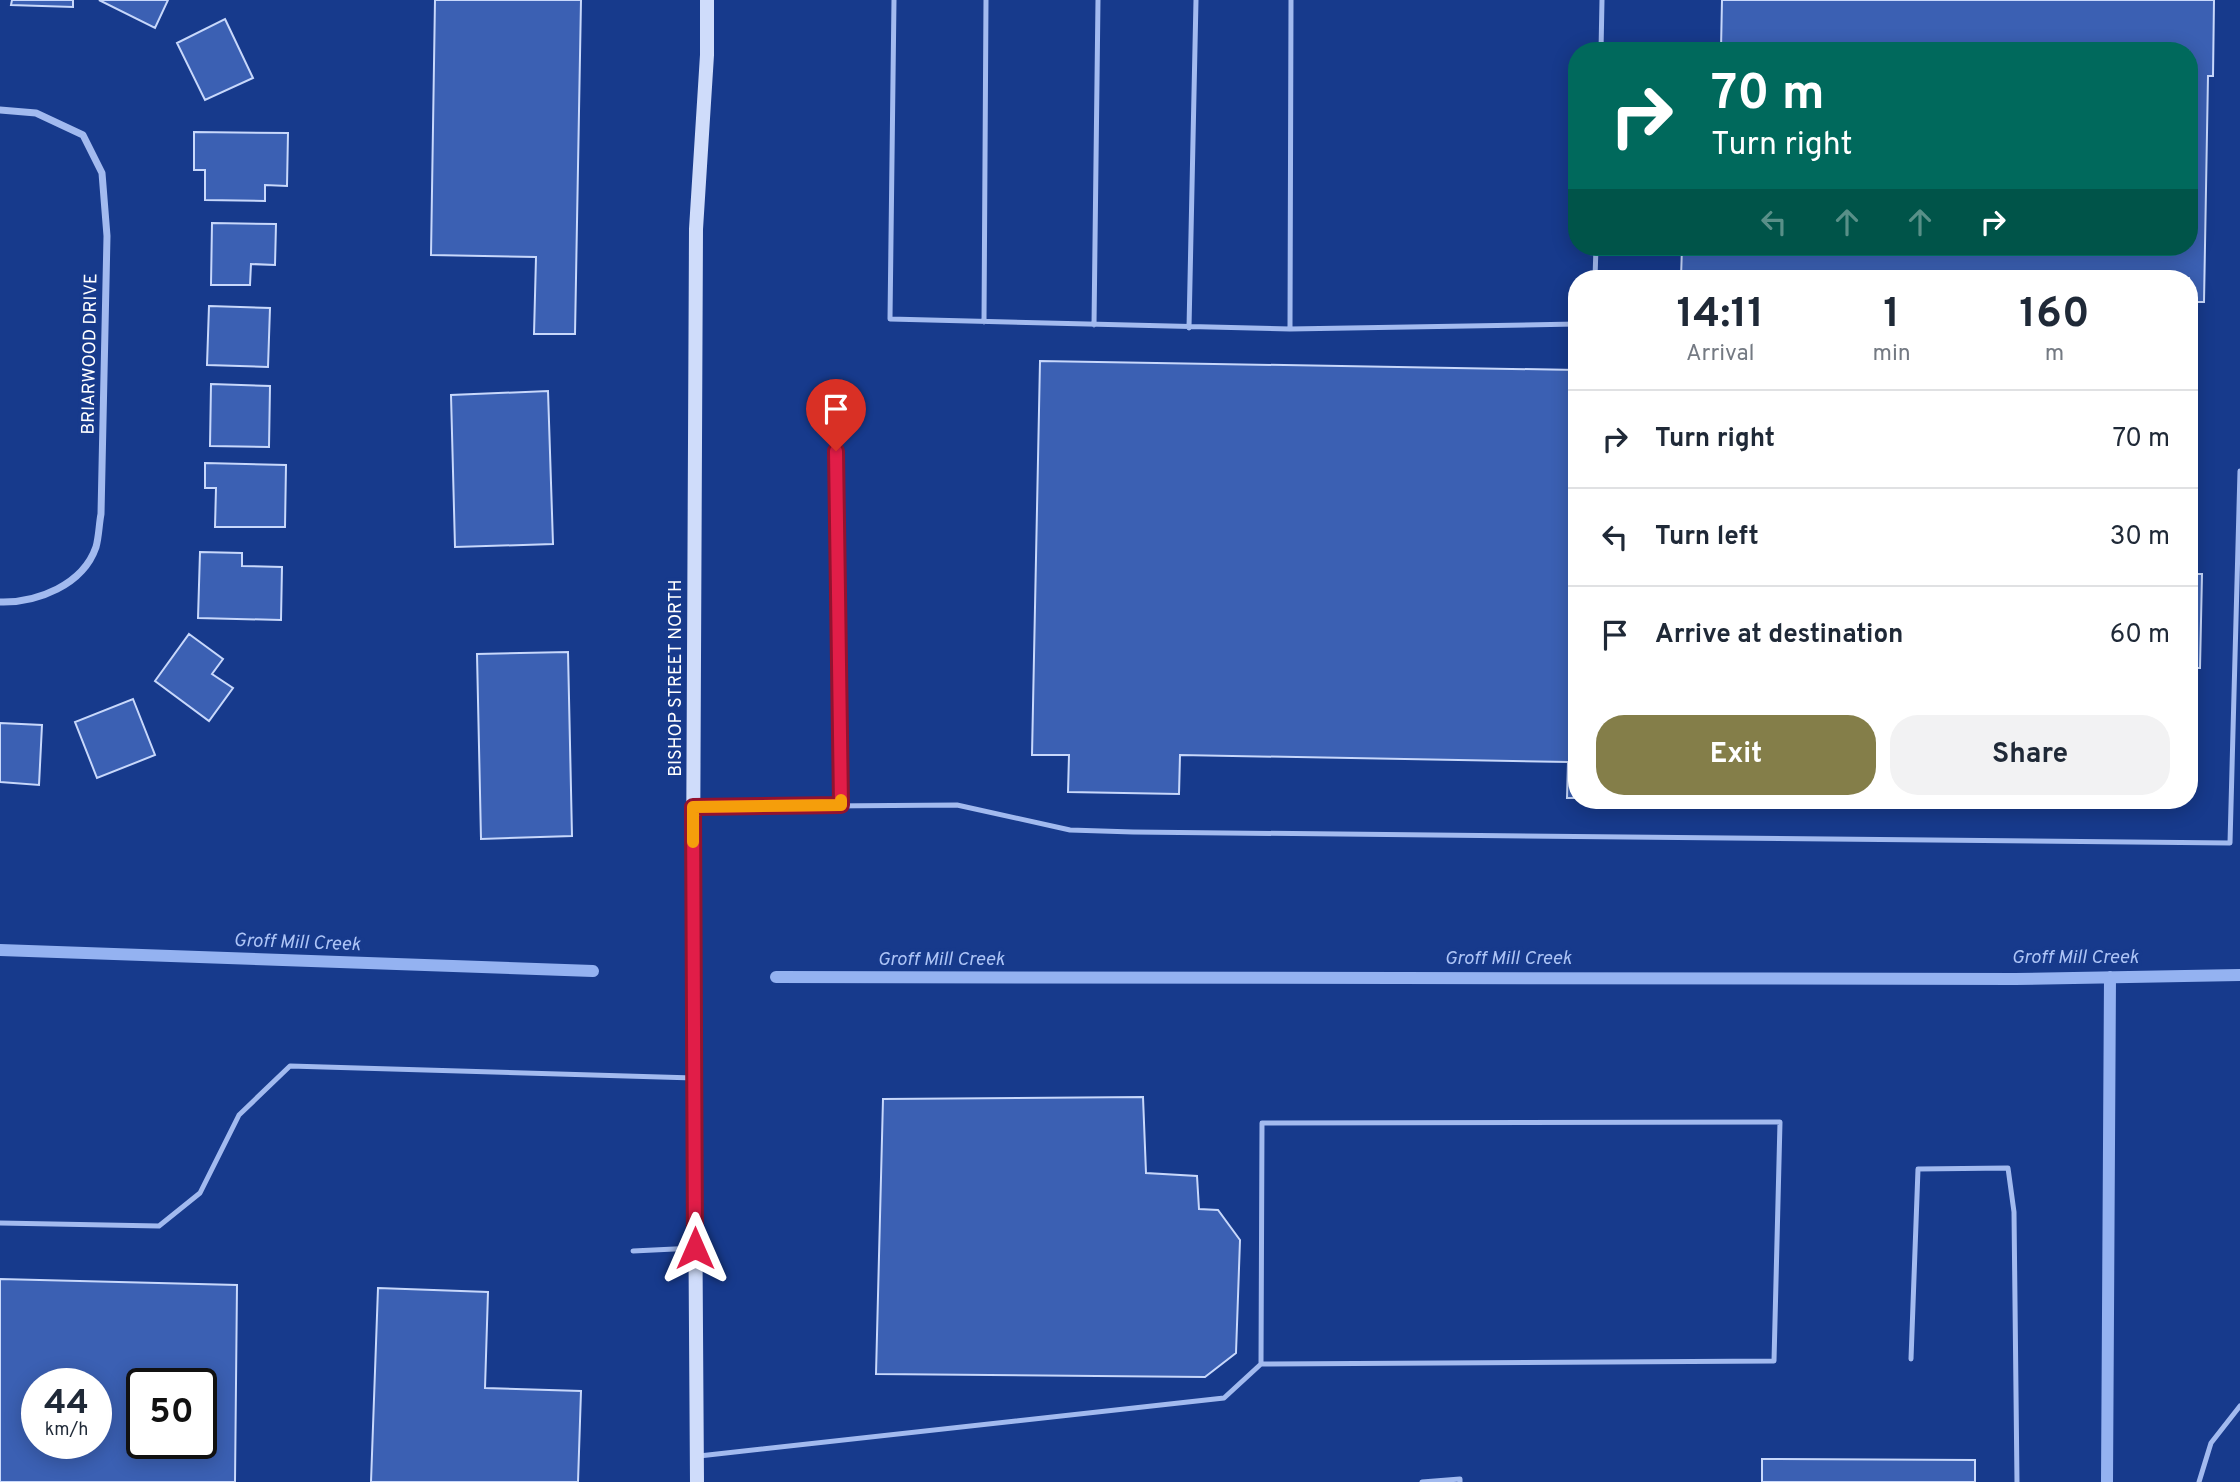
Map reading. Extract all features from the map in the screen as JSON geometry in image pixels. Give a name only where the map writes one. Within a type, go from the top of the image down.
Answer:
[{"type":"main road","name":"BISHOP STREET NORTH","points":[[697,1482],[693,807],[696,229],[707,55],[707,0]]},
{"type":"street","name":"BRIARWOOD DRIVE","points":[[0,110],[36,113],[83,135],[102,173],[107,236],[101,514],[95,549],[74,579],[46,596],[0,602]]},
{"type":"lane","points":[[894,0],[890,319],[1290,329],[1568,324]]},
{"type":"lane","points":[[984,322],[986,0]]},
{"type":"lane","points":[[1094,325],[1098,0]]},
{"type":"lane","points":[[1189,328],[1196,0]]},
{"type":"lane","points":[[1290,329],[1292,0]]},
{"type":"lane","points":[[1601,42],[1602,0]]},
{"type":"lane","points":[[836,424],[841,805]]},
{"type":"lane","points":[[693,807],[957,805],[1070,830],[1133,832],[2230,843],[2240,471]]},
{"type":"lane","points":[[0,1223],[159,1226],[200,1193],[239,1115],[290,1066],[695,1078]]},
{"type":"lane","points":[[697,1456],[1224,1398],[1261,1364],[1774,1361],[1780,1122],[1262,1123],[1261,1364]]},
{"type":"lane","points":[[1911,1359],[1918,1169],[2008,1168],[2014,1212],[2017,1482]]},
{"type":"lane","points":[[634,1251],[695,1248]]},
{"type":"lane","points":[[2199,1482],[2211,1443],[2240,1406]]},
{"type":"lane","points":[[1422,1482],[1460,1479],[1460,1482]]},
{"type":"building","points":[[12,0],[73,0],[73,7],[11,5]]},
{"type":"building","points":[[99,0],[168,0],[155,28]]},
{"type":"building","points":[[435,0],[581,0],[575,334],[534,334],[536,257],[431,255]]},
{"type":"building","points":[[1722,0],[2214,0],[2213,76],[2208,76],[2204,302],[2198,302],[2198,270],[1681,270],[1682,256],[2198,256],[2198,42],[1721,42]]},
{"type":"building","points":[[225,19],[253,78],[205,100],[177,43]]},
{"type":"building","points":[[194,132],[288,133],[287,186],[265,185],[265,201],[205,200],[205,170],[194,170]]},
{"type":"building","points":[[212,223],[276,224],[275,265],[251,264],[250,285],[211,285]]},
{"type":"building","points":[[209,306],[270,308],[268,367],[207,365]]},
{"type":"building","points":[[1040,361],[1568,370],[1568,762],[1180,755],[1179,794],[1068,792],[1069,755],[1032,755]]},
{"type":"building","points":[[211,384],[270,386],[269,447],[210,446]]},
{"type":"building","points":[[548,391],[553,544],[455,547],[451,395]]},
{"type":"building","points":[[205,463],[286,465],[285,527],[215,527],[216,488],[205,488]]},
{"type":"building","points":[[200,552],[242,553],[242,566],[282,567],[281,620],[198,618]]},
{"type":"building","points":[[2198,574],[2202,574],[2200,668]]},
{"type":"building","points":[[189,634],[223,659],[212,674],[233,688],[209,721],[155,681]]},
{"type":"building","points":[[568,652],[572,836],[481,839],[477,654]]},
{"type":"building","points":[[133,699],[155,755],[97,778],[75,722]]},
{"type":"building","points":[[0,723],[42,725],[39,785],[0,782]]},
{"type":"building","points":[[1143,1097],[1146,1173],[1197,1176],[1199,1209],[1218,1210],[1240,1240],[1236,1353],[1205,1377],[876,1374],[883,1099]]},
{"type":"building","points":[[0,1279],[237,1285],[235,1482],[0,1482]]},
{"type":"building","points":[[378,1288],[488,1292],[485,1388],[581,1391],[578,1482],[371,1482]]},
{"type":"building","points":[[1762,1459],[1975,1460],[1975,1482],[1762,1482]]},
{"type":"waterway","name":"Groff Mill Creek","points":[[0,950],[593,971]]},
{"type":"waterway","name":"Groff Mill Creek","points":[[776,977],[2015,979],[2240,975]]},
{"type":"waterway","points":[[2107,1482],[2110,977]]},
{"type":"slow traffic","points":[[693,842],[693,807],[841,805],[841,800]]},
{"type":"route","points":[[695,1248],[693,807],[841,805],[836,451]]}]
